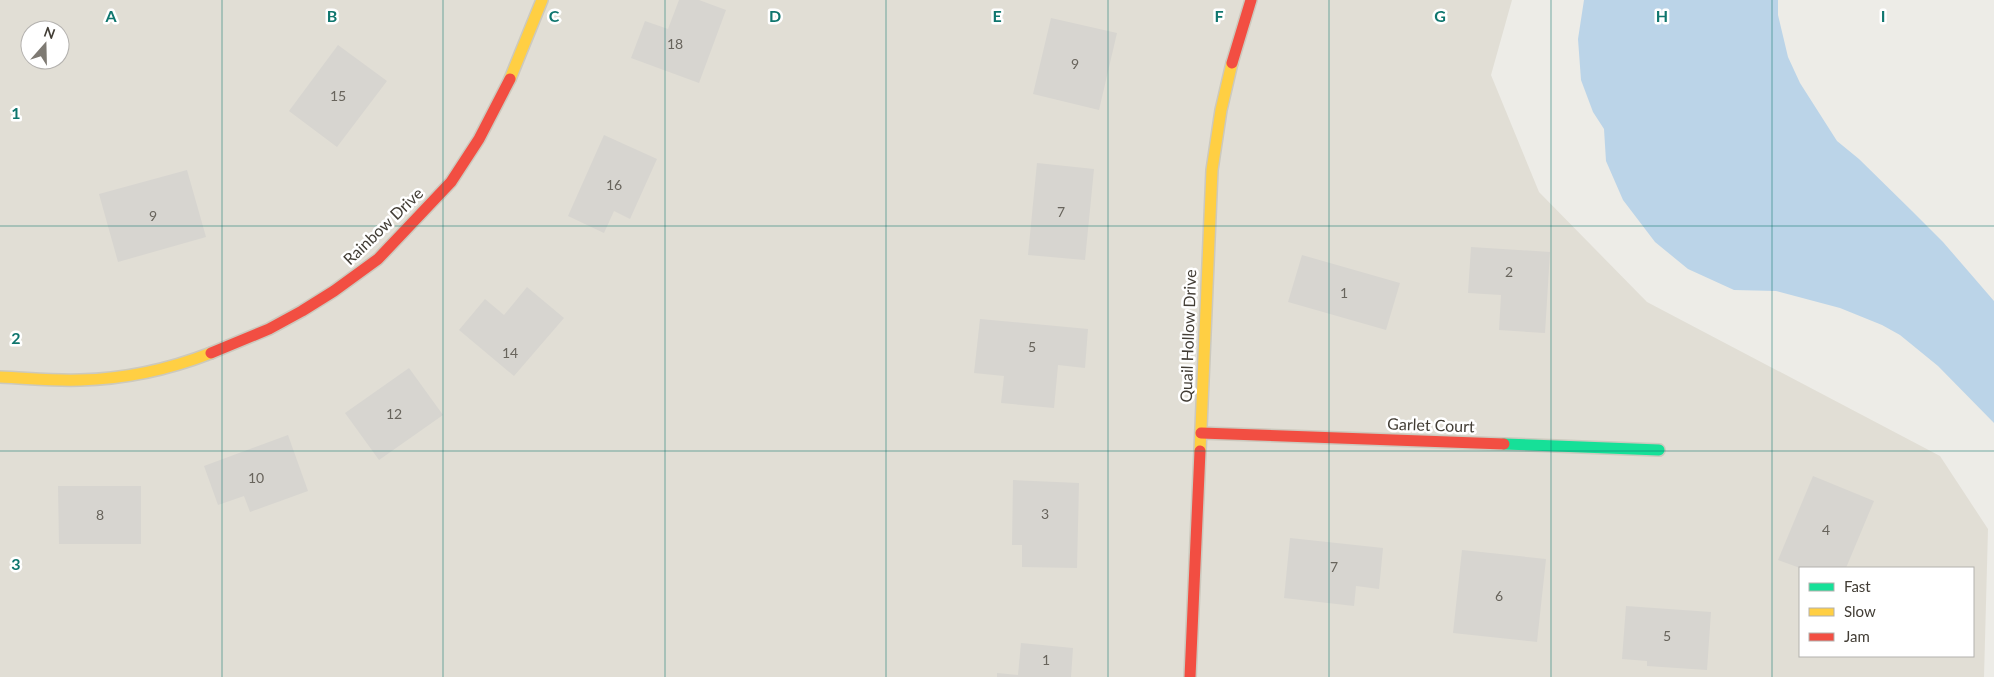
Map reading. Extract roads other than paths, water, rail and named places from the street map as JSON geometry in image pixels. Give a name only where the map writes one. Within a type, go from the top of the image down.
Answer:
[{"type":"street","name":"Rainbow Drive","points":[[0,377],[90,380],[132,374],[179,363],[225,347],[301,314],[365,270],[397,240],[450,184],[471,152],[510,82],[542,0]]},
{"type":"street","name":"Quail Hollow Drive","points":[[1190,677],[1212,170],[1221,110],[1235,50],[1251,0]]},
{"type":"street","name":"Garlet Court","points":[[1201,433],[1659,450]]},
{"type":"water","points":[[1584,0],[1778,0],[1778,15],[1788,57],[1800,83],[1837,141],[1859,159],[1943,242],[1994,301],[1994,423],[1938,366],[1900,335],[1882,325],[1840,308],[1776,291],[1734,290],[1688,269],[1655,242],[1623,200],[1606,161],[1604,129],[1593,112],[1581,80],[1578,39]]}]
